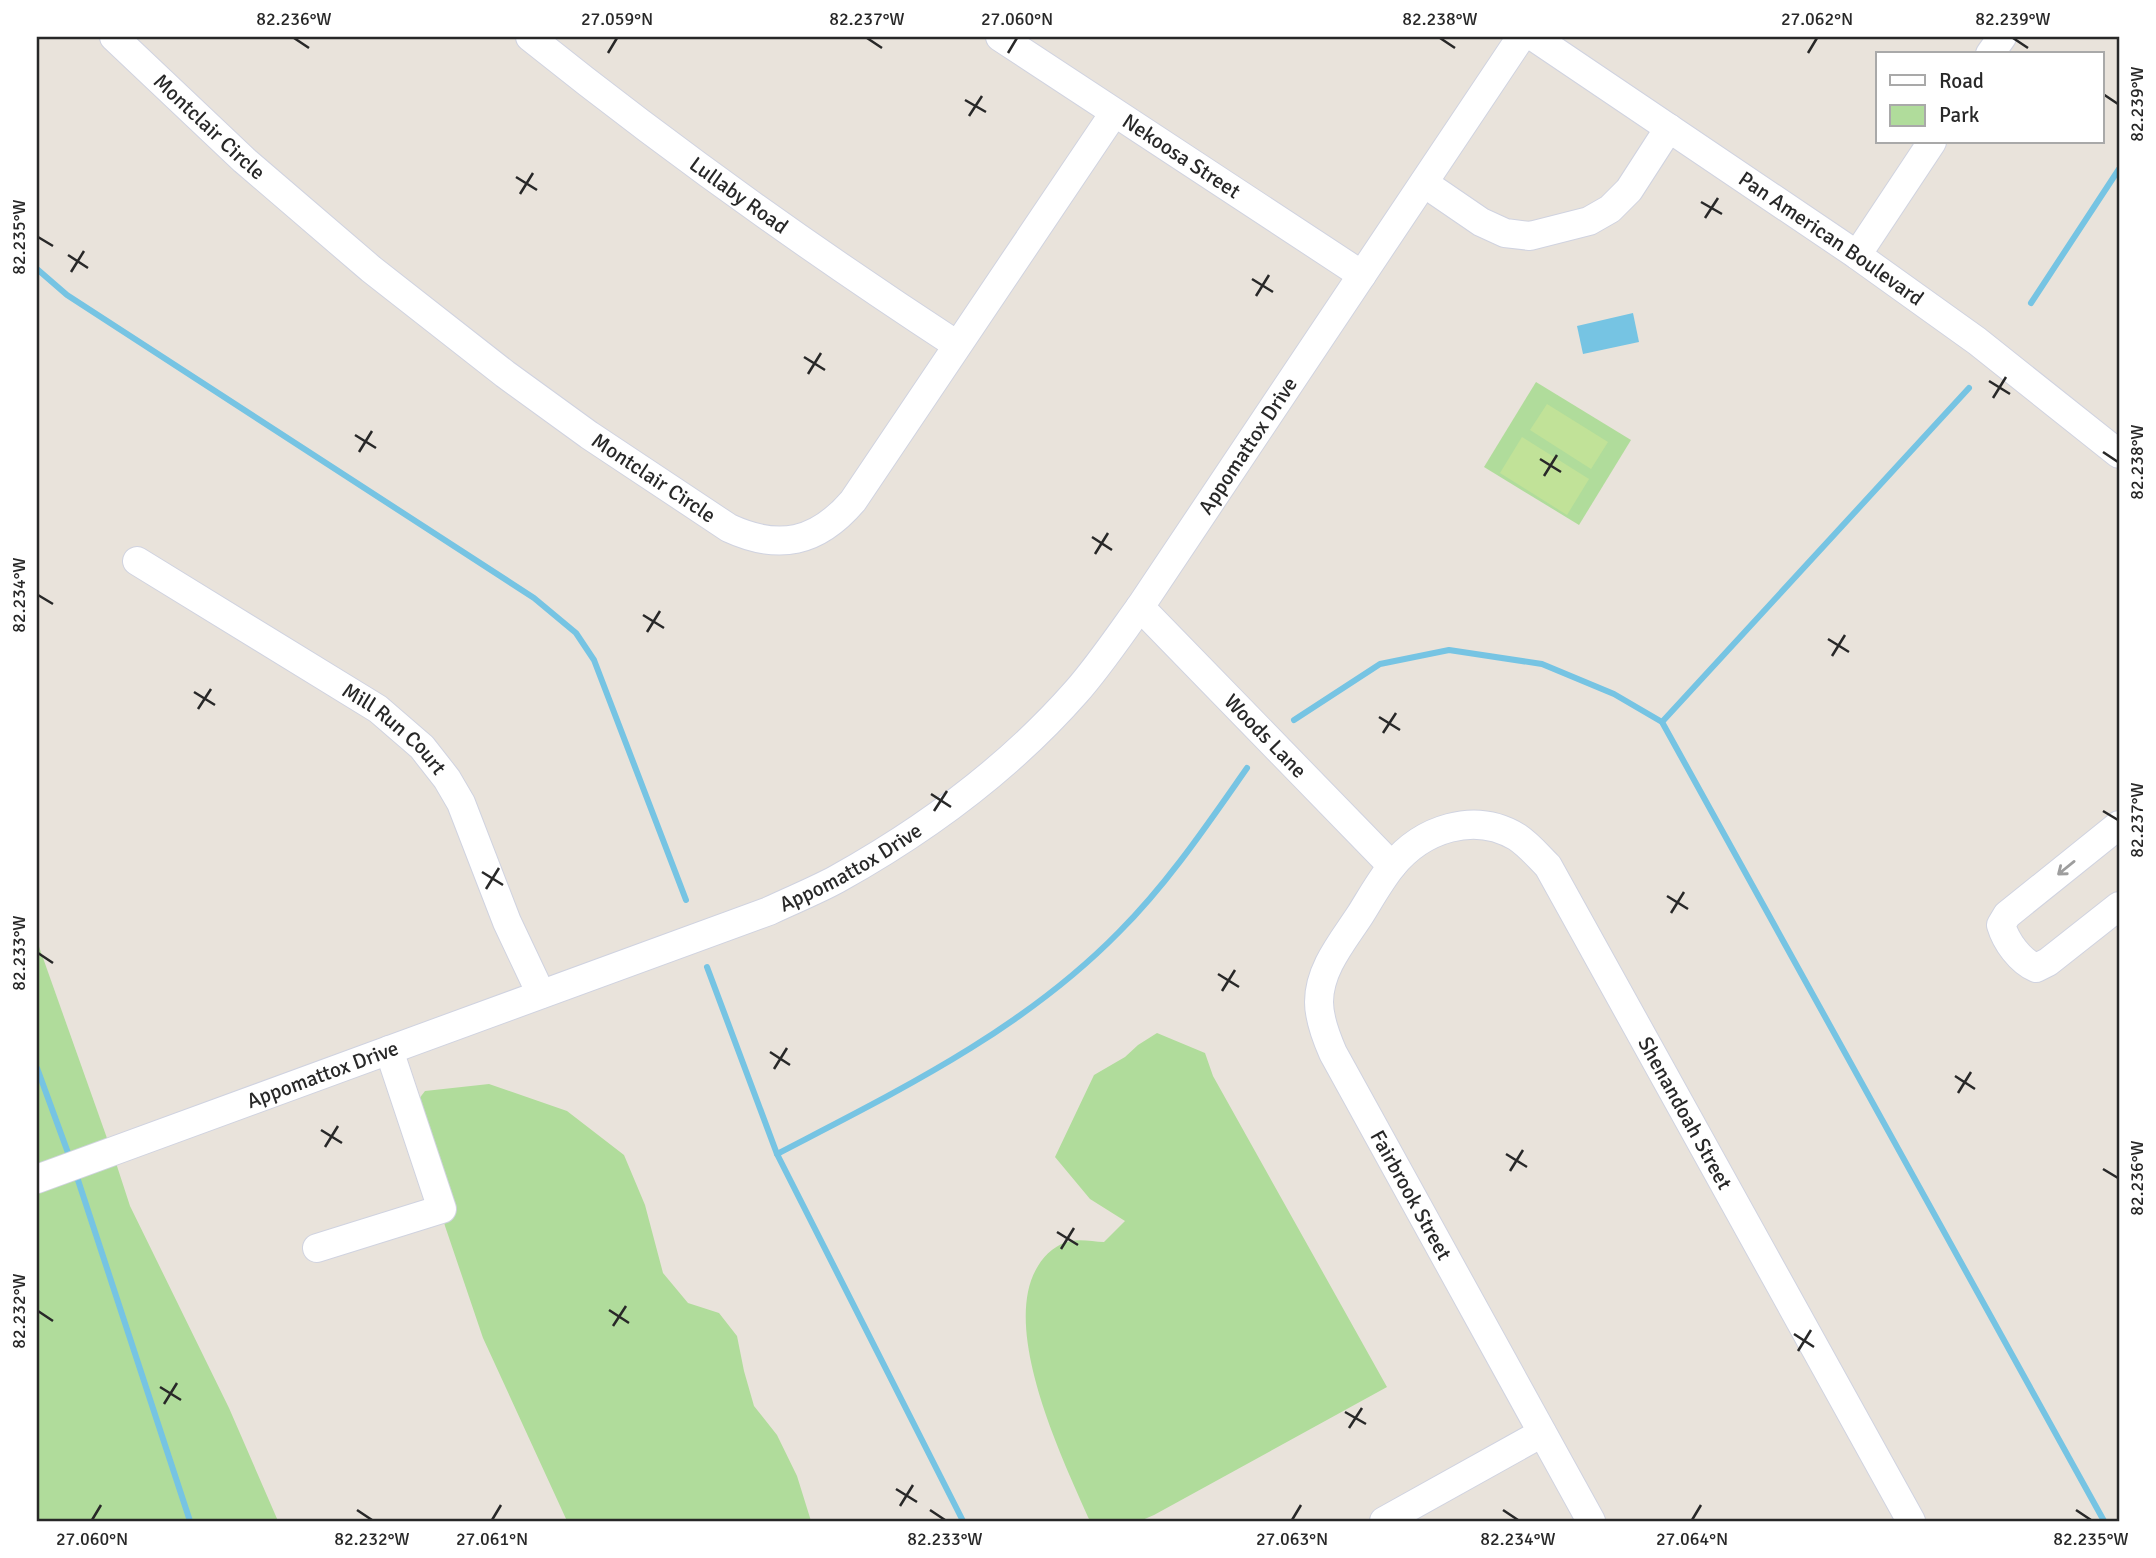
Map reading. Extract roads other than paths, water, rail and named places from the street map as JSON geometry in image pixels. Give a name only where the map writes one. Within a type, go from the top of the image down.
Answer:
[{"type":"street","name":"Montclair Circle","points":[[114,37],[244,160],[371,269],[505,374],[589,435],[729,528],[748,537],[768,541],[797,539],[821,531],[841,516],[853,502],[1114,113]]},
{"type":"street","name":"Lullaby Road","points":[[530,37],[730,191],[957,345]]},
{"type":"street","name":"Nekoosa Street","points":[[1000,37],[1362,275]]},
{"type":"street","name":"Appomattox Drive","points":[[37,1179],[769,911],[836,879],[896,843],[968,794],[1034,736],[1084,682],[1140,607],[1521,37]]},
{"type":"street","name":"Pan American Boulevard","points":[[1534,37],[1857,255],[1977,341],[2119,454]]},
{"type":"street","points":[[1991,52],[2002,37]]},
{"type":"street","points":[[1424,183],[1481,222],[1505,233],[1530,236],[1589,221],[1610,209],[1629,190],[1670,128]]},
{"type":"street","points":[[1857,255],[1931,144]]},
{"type":"street","name":"Mill Run Court","points":[[137,561],[378,709],[422,747],[447,779],[461,803],[507,922],[541,994]]},
{"type":"street","name":"Woods Lane","points":[[1140,607],[1392,866]]},
{"type":"street","name":"Shenandoah Street","points":[[1392,866],[1411,847],[1431,834],[1457,825],[1475,824],[1515,836],[1548,866],[1911,1521]]},
{"type":"street","points":[[2119,825],[2007,915],[2001,925],[2004,935],[2025,964],[2036,968],[2048,962],[2119,906]]},
{"type":"street","name":"Fairbrook Street","points":[[1392,866],[1326,970],[1319,1002],[1325,1035],[1339,1065],[1591,1521]]},
{"type":"street","points":[[317,1248],[442,1209],[389,1050]]},
{"type":"street","points":[[1384,1521],[1542,1433]]},
{"type":"water","points":[[1633,313],[1639,342],[1583,354],[1577,326]]},
{"type":"waterway","points":[[2031,303],[2119,169]]},
{"type":"waterway","points":[[37,269],[67,295],[534,598],[576,633],[594,660],[686,900]]},
{"type":"waterway","points":[[1662,722],[1969,388]]},
{"type":"waterway","points":[[1294,720],[1380,664],[1449,650],[1542,664],[1614,694],[1662,722],[2104,1521]]},
{"type":"waterway","points":[[777,1154],[913,1082],[1042,1000],[1119,932],[1154,894],[1247,768]]},
{"type":"waterway","points":[[707,967],[777,1154],[963,1521]]},
{"type":"waterway","points":[[37,1068],[71,1161]]},
{"type":"waterway","points":[[76,1174],[190,1521]]}]
